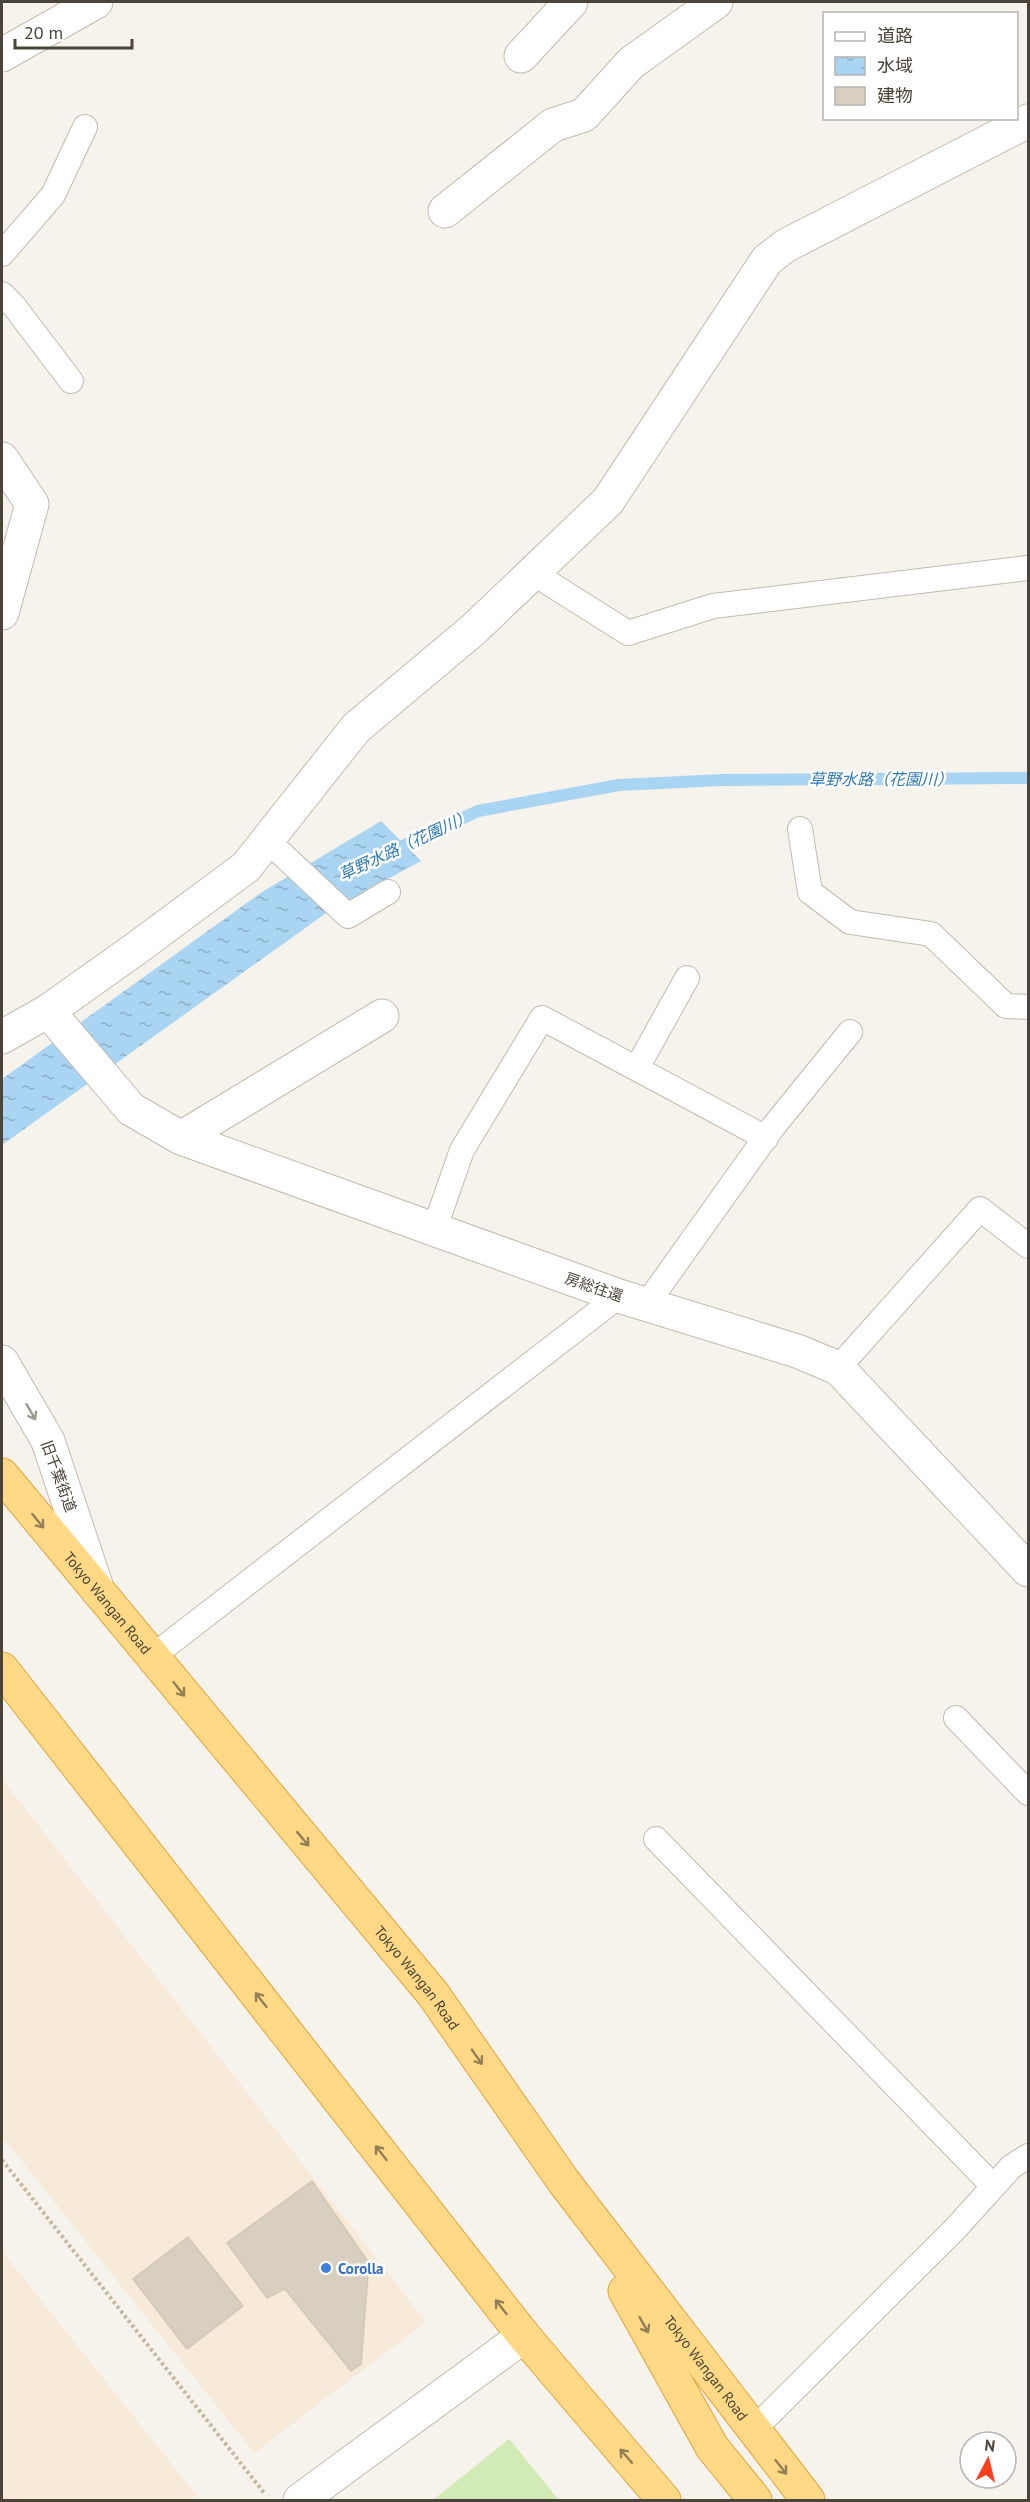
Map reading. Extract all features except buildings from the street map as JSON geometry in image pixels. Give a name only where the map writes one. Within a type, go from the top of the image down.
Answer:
[{"type":"highway","name":"Tokyo Wangan Road","points":[[2,1475],[100,1596],[153,1656],[433,1994],[564,2182],[752,2430],[808,2500]]},
{"type":"highway","points":[[2,1669],[524,2336],[664,2500]]},
{"type":"highway","points":[[564,2182],[712,2447],[755,2500]]},
{"type":"street","points":[[2,55],[96,2]]},
{"type":"street","points":[[521,56],[571,2]]},
{"type":"street","points":[[445,211],[554,125],[584,115],[631,63],[716,2]]},
{"type":"street","points":[[2,1037],[55,1019],[135,950],[246,867],[356,728],[474,629],[608,501],[767,260],[785,246],[1029,121]]},
{"type":"street","points":[[2,459],[32,504],[2,613]]},
{"type":"street","points":[[181,1138],[382,1016]]},
{"type":"street","name":"房総往還","points":[[55,1019],[131,1109],[181,1138],[633,1300],[797,1351],[838,1368],[1029,1570]]},
{"type":"street","name":"旧千葉街道","points":[[2,1362],[48,1441],[100,1596]]},
{"type":"street","points":[[300,2500],[524,2336]]},
{"type":"lane","points":[[2,254],[53,195],[85,128]]},
{"type":"lane","points":[[2,294],[14,306],[71,381]]},
{"type":"lane","points":[[533,573],[628,633],[713,606],[1029,568]]},
{"type":"lane","points":[[800,829],[810,892],[850,922],[931,934],[1006,1006],[1029,1007]]},
{"type":"lane","points":[[268,841],[348,916],[388,892]]},
{"type":"lane","points":[[638,1068],[687,978]]},
{"type":"lane","points":[[434,1230],[462,1150],[542,1018],[766,1137]]},
{"type":"lane","points":[[153,1656],[633,1300],[850,1032]]},
{"type":"lane","points":[[838,1368],[980,1209],[1029,1246]]},
{"type":"lane","points":[[956,1718],[1029,1793]]},
{"type":"lane","points":[[656,1839],[993,2186]]},
{"type":"lane","points":[[752,2430],[954,2229],[1011,2167],[1029,2156]]},
{"type":"path","points":[[2,2160],[270,2500]]},
{"type":"shaded area","points":[[2,1779],[426,2322],[254,2453],[2,2136]]},
{"type":"shaded area","points":[[2,2251],[196,2495],[189,2500],[2,2500]]},
{"type":"green space","points":[[509,2439],[559,2500],[433,2500]]},
{"type":"water","points":[[381,821],[421,861],[329,911],[2,1145],[2,1079],[262,892]]},
{"type":"waterway","name":"草野水路（花園川）","points":[[390,852],[478,811],[619,785],[722,780],[1028,778]]},
{"type":"place","name":"Corolla","points":[[326,2268]]}]
